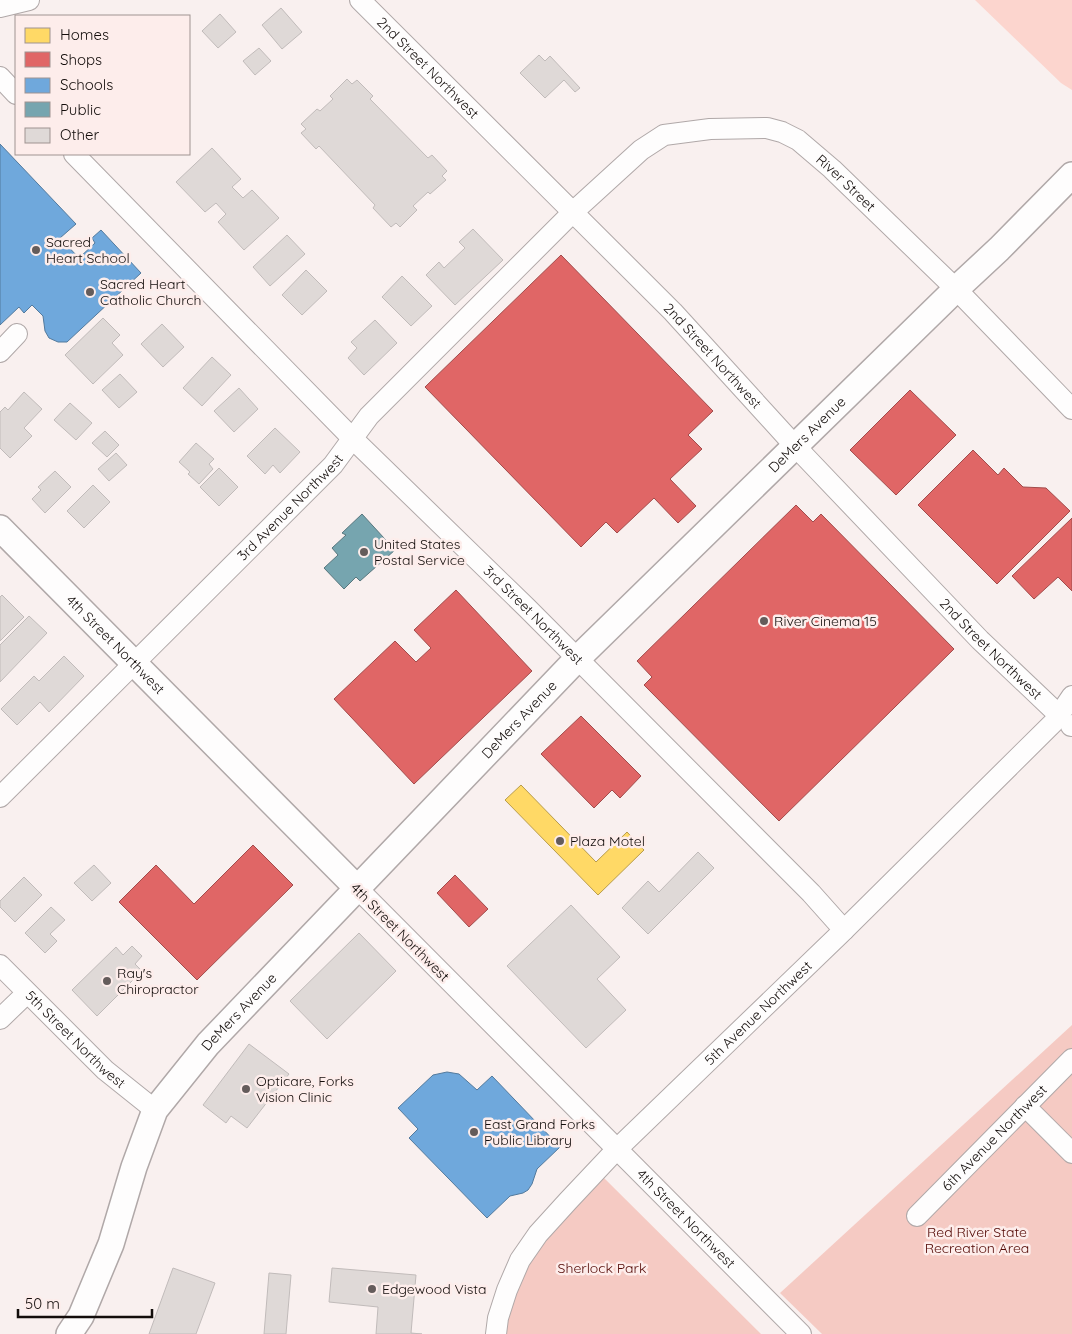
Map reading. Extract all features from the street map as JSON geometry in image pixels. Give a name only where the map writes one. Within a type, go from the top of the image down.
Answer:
[{"type":"main road","name":"DeMers Avenue","points":[[69,1334],[82,1316],[111,1244],[134,1167],[156,1110],[208,1044],[577,659],[1007,241],[1072,175]]},
{"type":"main road","name":"4th Street Northwest","points":[[0,528],[358,889]]},
{"type":"street","points":[[0,7],[28,0]]},
{"type":"street","name":"2nd Street Northwest","points":[[360,0],[673,312],[795,446],[980,640],[1068,722]]},
{"type":"street","points":[[0,77],[15,93]]},
{"type":"street","name":"River Street","points":[[573,212],[640,150],[664,135],[710,129],[767,128],[782,132],[798,140],[813,152],[956,289],[1072,409]]},
{"type":"street","name":"3rd Street Northwest","points":[[75,155],[352,438],[577,659],[811,893],[844,930]]},
{"type":"street","name":"3rd Avenue Northwest","points":[[0,797],[333,465],[369,416],[573,212]]},
{"type":"street","points":[[0,352],[17,334]]},
{"type":"street","name":"5th Avenue Northwest","points":[[496,1334],[498,1318],[507,1290],[520,1260],[538,1234],[616,1150],[844,930],[1068,722],[1072,696]]},
{"type":"street","name":"4th Street Northwest","points":[[358,889],[801,1334]]},
{"type":"street","name":"5th Street Northwest","points":[[0,965],[105,1070],[156,1110]]},
{"type":"street","points":[[0,1020],[27,993]]},
{"type":"street","name":"6th Avenue Northwest","points":[[917,1216],[1072,1059]]},
{"type":"street","points":[[1025,1106],[1072,1153]]},
{"type":"green space","name":"Red River State Recreation Area","points":[[1072,1025],[1072,1334],[822,1334],[780,1293]]},
{"type":"green space","name":"Sherlock Park","points":[[600,1174],[761,1334],[496,1334],[520,1260]]},
{"type":"shaded area","points":[[975,0],[1072,0],[1072,90],[1061,83]]},
{"type":"building: Homes","name":"Plaza Motel","points":[[521,785],[596,862],[627,832],[644,850],[598,895],[505,800]]},
{"type":"building: Shops","points":[[561,255],[713,411],[688,435],[702,449],[670,479],[696,506],[678,523],[654,498],[617,533],[606,522],[581,547],[425,387]]},
{"type":"building: Shops","points":[[910,390],[956,435],[896,495],[850,450]]},
{"type":"building: Shops","points":[[973,450],[998,475],[1004,468],[1023,487],[1046,488],[1070,511],[997,584],[918,505]]},
{"type":"building: Shops","points":[[796,505],[813,522],[821,514],[954,649],[779,821],[644,685],[652,677],[637,661]]},
{"type":"building: Shops","points":[[1072,518],[1072,591],[1058,577],[1034,599],[1012,576]]},
{"type":"building: Shops","points":[[456,590],[532,671],[414,784],[334,699],[395,641],[416,662],[431,648],[414,630]]},
{"type":"building: Shops","points":[[581,716],[641,776],[620,798],[612,790],[594,808],[541,754]]},
{"type":"building: Shops","points":[[253,845],[293,885],[197,980],[119,902],[156,865],[194,904]]},
{"type":"building: Shops","points":[[455,875],[488,909],[469,927],[437,893]]},
{"type":"building: Schools","name":"Sacred Heart School","points":[[0,144],[76,224],[60,238],[79,258],[95,243],[92,238],[101,230],[141,273],[67,342],[58,342],[49,338],[45,331],[43,316],[32,305],[24,313],[19,307],[0,325]]},
{"type":"building: Schools","points":[[447,1072],[459,1074],[477,1090],[492,1076],[560,1147],[537,1169],[528,1190],[510,1196],[487,1218],[409,1138],[418,1129],[398,1108],[433,1075]]},
{"type":"building: Public","name":"United States Postal Service","points":[[362,514],[395,550],[360,581],[356,577],[344,589],[324,568],[338,555],[332,548],[346,535],[342,533]]},
{"type":"building: Other","points":[[281,8],[302,32],[282,49],[262,25]]},
{"type":"building: Other","points":[[220,14],[236,32],[218,48],[202,31]]},
{"type":"building: Other","points":[[259,48],[271,61],[255,75],[243,61]]},
{"type":"building: Other","points":[[539,55],[545,61],[550,56],[580,88],[575,92],[564,80],[545,98],[520,73]]},
{"type":"building: Other","points":[[347,79],[352,84],[357,80],[373,96],[370,99],[428,158],[432,155],[447,171],[442,176],[446,180],[430,194],[428,192],[413,206],[417,210],[400,227],[396,223],[391,227],[373,208],[375,205],[319,146],[316,149],[301,133],[306,129],[301,124],[317,109],[320,111],[333,99],[330,96]]},
{"type":"building: Other","points":[[212,148],[241,179],[232,187],[243,198],[252,190],[279,218],[244,250],[218,222],[226,214],[216,203],[205,212],[176,182]]},
{"type":"building: Other","points":[[473,229],[503,260],[455,305],[426,275],[439,262],[444,268],[465,248],[459,242]]},
{"type":"building: Other","points":[[287,235],[305,254],[270,286],[253,267]]},
{"type":"building: Other","points":[[306,270],[327,291],[302,315],[282,295]]},
{"type":"building: Other","points":[[402,276],[432,306],[411,326],[382,297]]},
{"type":"building: Other","points":[[103,318],[120,335],[112,343],[123,355],[93,384],[65,355]]},
{"type":"building: Other","points":[[375,320],[397,343],[364,375],[348,358],[357,348],[351,342]]},
{"type":"building: Other","points":[[162,324],[184,347],[163,367],[141,344]]},
{"type":"building: Other","points":[[212,357],[231,375],[202,406],[183,388]]},
{"type":"building: Other","points":[[120,374],[137,392],[119,408],[102,390]]},
{"type":"building: Other","points":[[239,388],[258,409],[234,432],[214,411]]},
{"type":"building: Other","points":[[24,392],[42,409],[24,428],[32,436],[10,458],[0,448],[0,412],[5,407],[8,410]]},
{"type":"building: Other","points":[[70,403],[92,423],[76,440],[54,420]]},
{"type":"building: Other","points":[[275,428],[300,452],[280,473],[273,465],[265,474],[247,456]]},
{"type":"building: Other","points":[[105,431],[119,445],[107,457],[92,443]]},
{"type":"building: Other","points":[[196,443],[214,459],[209,464],[213,469],[199,484],[179,462]]},
{"type":"building: Other","points":[[116,453],[127,465],[109,481],[98,469]]},
{"type":"building: Other","points":[[219,468],[238,487],[219,506],[200,487]]},
{"type":"building: Other","points":[[55,471],[71,487],[45,513],[32,499],[41,490],[38,487]]},
{"type":"building: Other","points":[[93,485],[110,502],[84,528],[67,511]]},
{"type":"building: Other","points":[[2,595],[24,617],[0,641],[0,597]]},
{"type":"building: Other","points":[[29,616],[47,633],[0,682],[0,645]]},
{"type":"building: Other","points":[[64,656],[84,676],[49,712],[40,702],[17,725],[1,709],[34,676],[39,681]]},
{"type":"building: Other","points":[[698,852],[714,868],[648,934],[622,908],[648,881],[659,892]]},
{"type":"building: Other","points":[[94,865],[111,883],[92,901],[74,883]]},
{"type":"building: Other","points":[[24,877],[42,895],[15,922],[0,907],[0,901]]},
{"type":"building: Other","points":[[571,905],[620,957],[597,979],[626,1010],[586,1048],[507,966]]},
{"type":"building: Other","points":[[51,907],[65,920],[50,934],[57,941],[45,953],[25,933]]},
{"type":"building: Other","points":[[359,933],[396,971],[327,1039],[290,1001]]},
{"type":"building: Other","name":"Ray's Chiropractor","points":[[132,946],[142,956],[135,964],[142,971],[97,1016],[72,990],[116,947],[123,955]]},
{"type":"building: Other","name":"Opticare, Forks Vision Clinic","points":[[249,1044],[289,1074],[247,1128],[231,1116],[226,1123],[203,1105]]},
{"type":"building: Other","points":[[173,1268],[215,1283],[196,1334],[149,1334]]},
{"type":"building: Other","name":"Edgewood Vista","points":[[332,1268],[416,1275],[411,1333],[422,1334],[376,1334],[378,1307],[329,1302]]},
{"type":"building: Other","points":[[269,1273],[291,1275],[286,1334],[264,1334]]},
{"type":"place","name":"Sacred Heart School","points":[[36,250]]},
{"type":"place","name":"Sacred Heart Catholic Church","points":[[90,292]]},
{"type":"place","name":"United States Postal Service","points":[[364,552]]},
{"type":"place","name":"River Cinema 15","points":[[764,621]]},
{"type":"place","name":"Plaza Motel","points":[[560,841]]},
{"type":"place","name":"Ray's Chiropractor","points":[[107,981]]},
{"type":"place","name":"Opticare, Forks Vision Clinic","points":[[246,1089]]},
{"type":"place","name":"East Grand Forks Public Library","points":[[474,1132]]},
{"type":"place","name":"Edgewood Vista","points":[[372,1289]]}]
